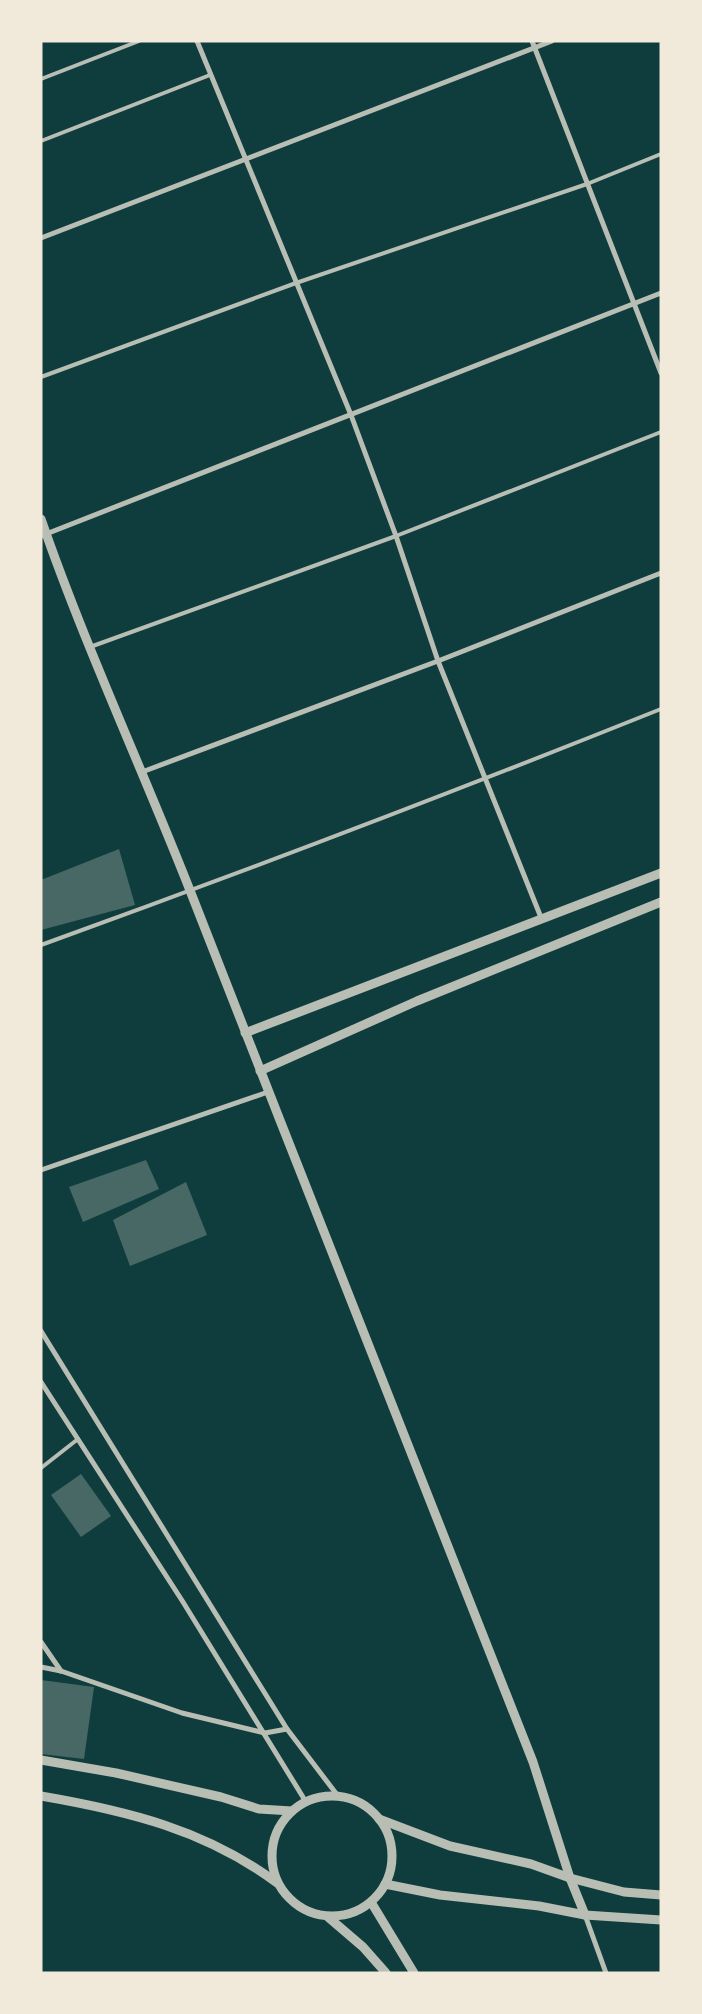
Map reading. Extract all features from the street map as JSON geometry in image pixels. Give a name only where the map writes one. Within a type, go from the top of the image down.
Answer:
[{"type":"street","points":[[197,41],[351,415],[396,536],[438,661],[542,920]]},
{"type":"street","points":[[532,41],[661,373]]},
{"type":"street","points":[[41,238],[552,41]]},
{"type":"street","points":[[44,535],[661,293]]},
{"type":"street","points":[[41,519],[44,535],[190,891],[244,1033],[526,1743],[570,1878],[606,1973]]},
{"type":"street","points":[[142,772],[438,661],[661,573]]},
{"type":"street","points":[[244,1033],[661,873]]},
{"type":"street","points":[[260,1071],[417,1001],[661,902]]},
{"type":"street","points":[[41,1170],[268,1092]]},
{"type":"street","points":[[41,1330],[287,1729],[338,1796]]},
{"type":"street","points":[[41,1382],[183,1602],[306,1802]]},
{"type":"street","points":[[41,1642],[61,1671]]},
{"type":"street","points":[[41,1667],[61,1671],[182,1713],[265,1733],[287,1729]]},
{"type":"street","points":[[41,1760],[221,1797],[258,1808],[292,1811]]},
{"type":"street","points":[[41,1796],[135,1815],[204,1838],[253,1865],[279,1884]]},
{"type":"street","points":[[338,1796],[353,1800],[367,1808],[379,1820],[387,1833],[391,1849],[391,1866],[385,1884],[372,1902],[343,1916],[328,1917],[305,1910],[286,1896],[279,1884],[272,1859],[272,1845],[283,1821],[292,1811],[306,1802],[321,1797],[338,1796]]},
{"type":"street","points":[[379,1820],[450,1846],[531,1864],[570,1878],[624,1892],[661,1896]]},
{"type":"street","points":[[385,1884],[440,1896],[539,1906],[585,1915],[661,1920]]},
{"type":"street","points":[[372,1902],[414,1973]]},
{"type":"street","points":[[328,1917],[363,1947],[386,1973]]},
{"type":"lane","points":[[41,79],[139,41]]},
{"type":"lane","points":[[41,141],[210,75]]},
{"type":"lane","points":[[41,377],[296,283],[587,184],[661,154]]},
{"type":"lane","points":[[90,647],[396,536],[661,432]]},
{"type":"lane","points":[[41,945],[486,779],[661,709]]},
{"type":"lane","points":[[41,1468],[78,1439]]},
{"type":"building","points":[[119,849],[135,905],[41,930],[41,880]]},
{"type":"building","points":[[146,1160],[159,1189],[83,1222],[69,1187]]},
{"type":"building","points":[[186,1182],[207,1235],[130,1266],[113,1220]]},
{"type":"building","points":[[81,1474],[111,1516],[81,1537],[51,1495]]},
{"type":"building","points":[[41,1680],[94,1687],[84,1759],[41,1754]]}]
